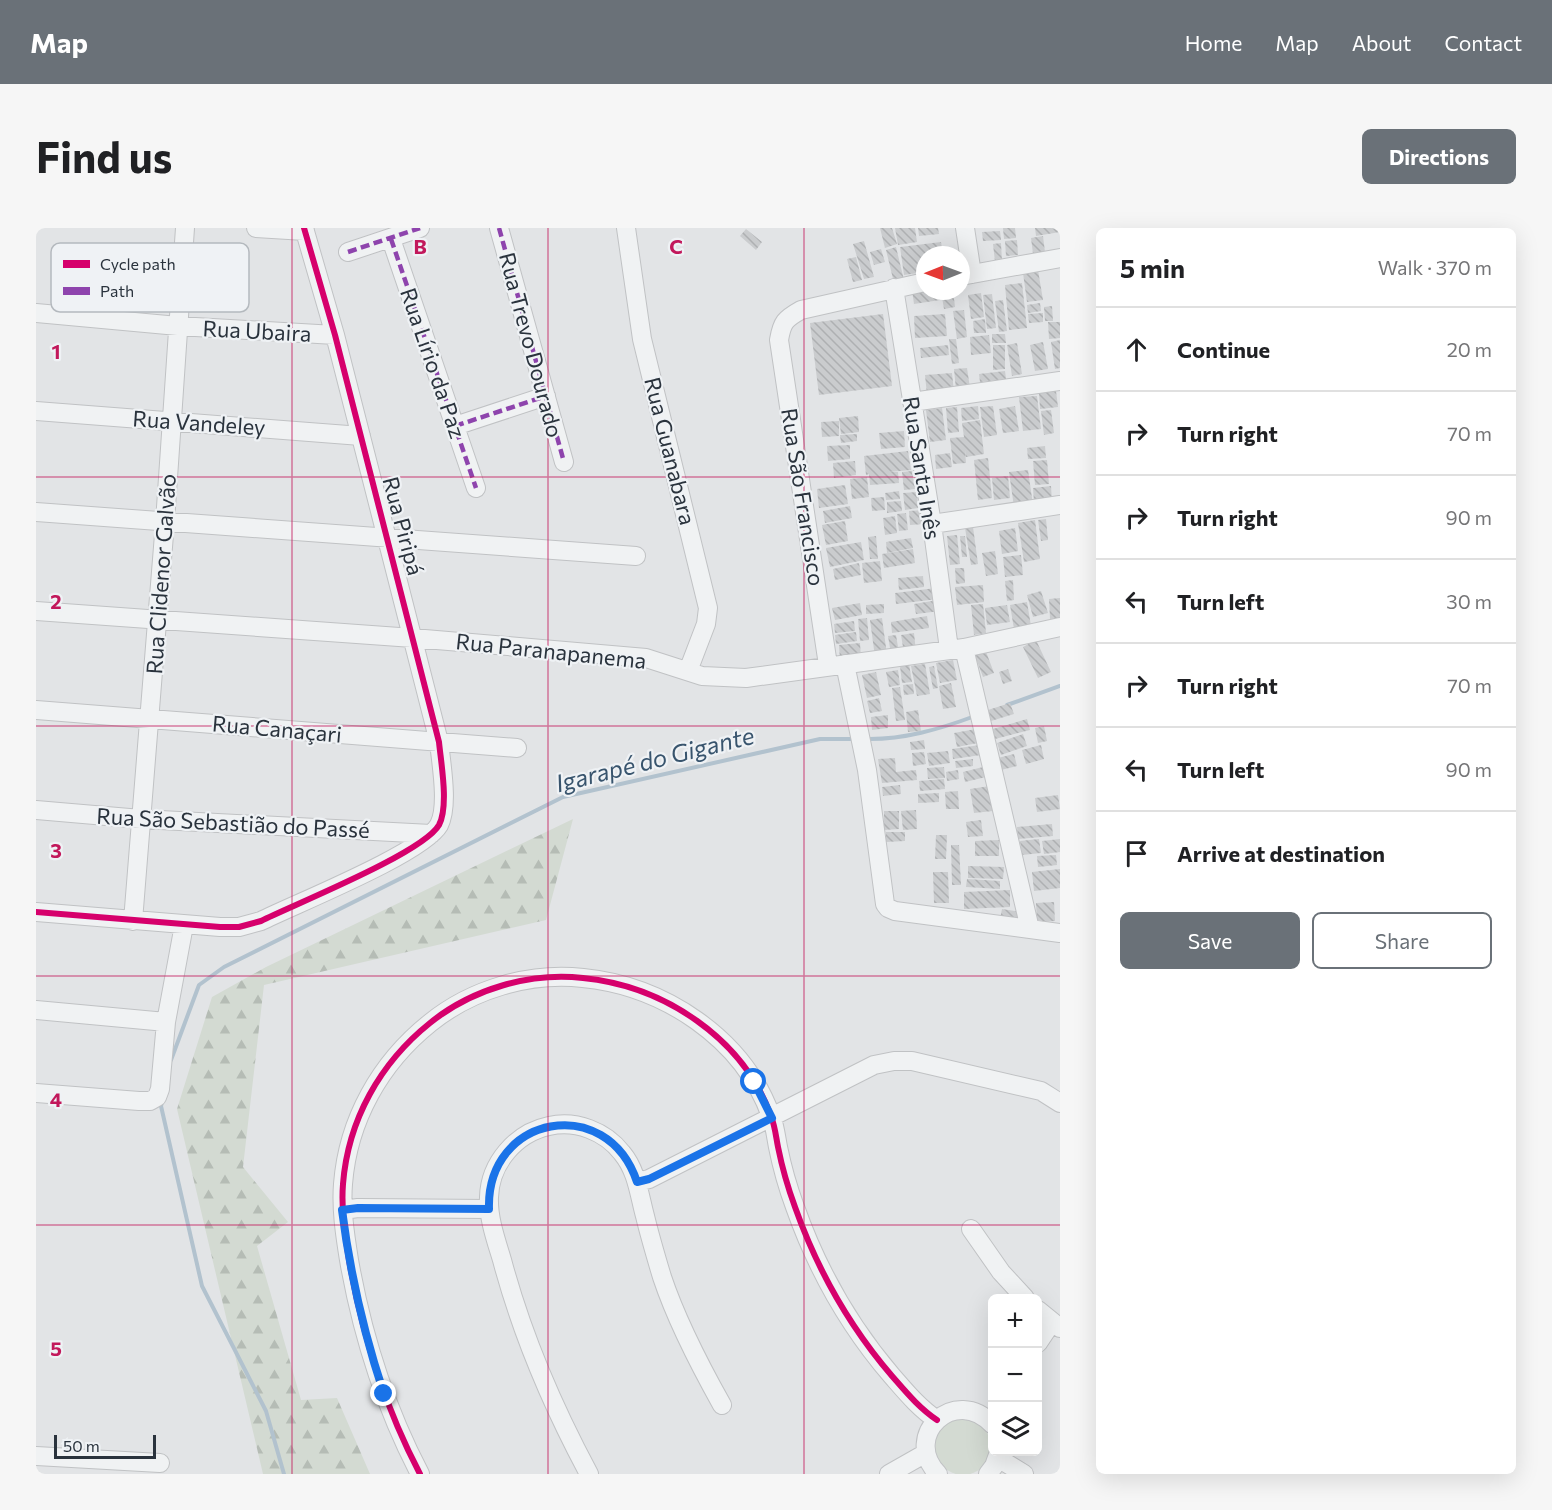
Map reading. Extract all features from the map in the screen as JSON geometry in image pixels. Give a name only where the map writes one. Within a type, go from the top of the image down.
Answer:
[{"type":"street","name":"Rua Clidenor Galvão","points":[[184,243],[185,228]]},
{"type":"street","points":[[256,228],[305,229]]},
{"type":"street","points":[[348,252],[420,228]]},
{"type":"street","name":"Rua Trevo Dourado","points":[[499,228],[564,462]]},
{"type":"street","name":"Rua Guanabara","points":[[626,228],[642,339],[708,608],[706,624],[688,671]]},
{"type":"street","points":[[965,228],[966,246]]},
{"type":"street","name":"Rua Piripá","points":[[305,229],[335,335],[439,742],[442,816],[431,834]]},
{"type":"street","name":"Rua Lírio da Paz","points":[[391,239],[476,488]]},
{"type":"street","points":[[970,274],[1060,258]]},
{"type":"street","points":[[894,288],[916,284]]},
{"type":"street","name":"Rua São Francisco","points":[[894,288],[801,310],[787,318],[781,328],[779,340],[836,665],[860,732],[864,752],[885,904],[896,911],[1030,929]]},
{"type":"street","name":"Rua Santa Inês","points":[[894,288],[932,524],[957,648],[983,733],[1030,929]]},
{"type":"street","name":"Rua Clidenor Galvão","points":[[133,921],[165,522],[179,312]]},
{"type":"street","name":"Rua Ubaira","points":[[36,313],[178,326],[335,335]]},
{"type":"street","points":[[912,402],[1060,381]]},
{"type":"street","points":[[454,426],[546,396]]},
{"type":"street","name":"Rua Vandeley","points":[[36,411],[361,436]]},
{"type":"street","points":[[932,524],[1060,505]]},
{"type":"street","points":[[36,512],[636,556]]},
{"type":"street","name":"Rua Paranapanema","points":[[36,611],[413,638],[646,658],[702,676],[746,678],[957,648],[1060,627]]},
{"type":"street","name":"Rua Canaçari","points":[[36,710],[517,748]]},
{"type":"street","name":"Rua São Sebastião do Passé","points":[[36,810],[141,819],[431,834]]},
{"type":"street","points":[[36,912],[184,925],[238,927],[261,921],[387,861],[431,834]]},
{"type":"street","points":[[36,1093],[139,1101],[150,1101],[158,1097],[166,1022],[184,925]]},
{"type":"street","points":[[1030,929],[1060,933]]},
{"type":"street","points":[[420,1474],[399,1430],[372,1357],[353,1281],[342,1210],[345,1166],[356,1123],[370,1093],[387,1066],[417,1033],[434,1019],[472,997],[513,983],[555,977],[597,979],[639,990],[696,1019],[728,1048],[754,1082],[772,1118],[794,1205],[831,1288],[847,1315],[883,1365],[924,1411],[937,1420]]},
{"type":"street","points":[[36,1010],[166,1022]]},
{"type":"street","points":[[637,1182],[649,1179],[874,1065],[894,1060],[912,1061],[1041,1091],[1060,1103]]},
{"type":"street","points":[[589,1474],[553,1403],[533,1355],[509,1288],[489,1209],[491,1184],[500,1161],[516,1142],[526,1135],[550,1126],[573,1125],[595,1131],[622,1152],[637,1182],[653,1247],[671,1300],[689,1343],[722,1405]]},
{"type":"street","points":[[342,1210],[358,1208],[489,1209]]},
{"type":"street","points":[[971,1229],[1001,1272],[1021,1294]]},
{"type":"street","points":[[1042,1313],[1056,1325],[1042,1339]]},
{"type":"street","points":[[938,1474],[928,1461],[926,1453],[927,1435],[937,1420],[944,1414],[961,1409],[988,1416]]},
{"type":"street","points":[[889,1474],[926,1453]]},
{"type":"street","points":[[36,1456],[160,1463]]},
{"type":"street","points":[[987,1474],[997,1456]]},
{"type":"street","points":[[999,1456],[1024,1474]]},
{"type":"green space","points":[[573,819],[546,920],[264,985],[243,1167],[288,1222],[257,1246],[301,1400],[337,1398],[370,1474],[263,1474],[177,1109],[212,997],[266,967]]},
{"type":"green space","points":[[957,1419],[969,1419],[979,1423],[987,1431],[990,1456],[987,1463],[979,1471],[969,1475],[957,1475],[947,1471],[939,1463],[935,1453],[935,1441],[939,1431],[947,1423]]},
{"type":"building","points":[[880,228],[892,228],[897,244],[885,248]]},
{"type":"building","points":[[895,228],[915,228],[917,242],[898,245]]},
{"type":"building","points":[[918,228],[938,228],[939,234],[919,236]]},
{"type":"building","points":[[1003,228],[1015,228],[1016,238],[1004,239]]},
{"type":"building","points":[[1035,228],[1060,228],[1060,232],[1036,236]]},
{"type":"building","points":[[746,229],[762,242],[756,250],[740,236]]},
{"type":"building","points":[[1000,231],[1001,240],[983,241],[982,232]]},
{"type":"building","points":[[1043,236],[1045,252],[1033,254],[1031,238]]},
{"type":"building","points":[[1017,240],[1018,255],[1006,256],[1005,241]]},
{"type":"building","points":[[864,241],[874,277],[864,279],[853,244]]},
{"type":"building","points":[[941,242],[942,246],[916,246],[916,273],[904,275],[900,247]]},
{"type":"building","points":[[1001,243],[1002,261],[995,262],[993,244]]},
{"type":"building","points":[[896,247],[904,280],[894,283],[886,250]]},
{"type":"building","points":[[881,249],[885,262],[874,265],[870,252]]},
{"type":"building","points":[[856,257],[862,280],[853,282],[847,259]]},
{"type":"building","points":[[1038,270],[1043,300],[1027,302],[1023,273]]},
{"type":"building","points":[[1022,283],[1027,328],[1009,330],[1005,285]]},
{"type":"building","points":[[912,290],[916,290],[916,300],[940,300],[914,304]]},
{"type":"building","points":[[981,293],[984,317],[971,319],[970,295]]},
{"type":"building","points":[[992,294],[996,328],[987,329],[983,295]]},
{"type":"building","points":[[942,300],[954,300],[955,307],[944,309]]},
{"type":"building","points":[[1003,300],[1007,331],[999,332],[995,301]]},
{"type":"building","points":[[1040,303],[1041,311],[1028,313],[1027,305]]},
{"type":"building","points":[[1052,306],[1053,321],[1045,321],[1044,307]]},
{"type":"building","points":[[964,310],[967,337],[957,339],[953,311]]},
{"type":"building","points":[[1043,313],[1043,322],[1029,323],[1028,314]]},
{"type":"building","points":[[883,314],[892,386],[819,395],[810,323]]},
{"type":"building","points":[[945,314],[947,336],[915,338],[914,316]]},
{"type":"building","points":[[985,319],[986,333],[974,333],[973,321]]},
{"type":"building","points":[[1048,322],[1060,322],[1060,338],[1049,339]]},
{"type":"building","points":[[992,334],[1005,334],[1006,343],[992,343]]},
{"type":"building","points":[[989,335],[991,353],[971,355],[970,337]]},
{"type":"building","points":[[949,339],[956,339],[959,363],[952,364]]},
{"type":"building","points":[[1060,340],[1060,368],[1055,369],[1051,342]]},
{"type":"building","points":[[1043,342],[1048,369],[1035,371],[1030,345]]},
{"type":"building","points":[[1017,343],[1022,374],[1012,376],[1007,345]]},
{"type":"building","points":[[948,345],[949,355],[921,358],[920,348]]},
{"type":"building","points":[[993,345],[1005,345],[1005,369],[993,370]]},
{"type":"building","points":[[967,368],[970,388],[956,390],[954,369]]},
{"type":"building","points":[[1005,371],[1006,379],[980,382],[979,374]]},
{"type":"building","points":[[952,373],[954,392],[927,395],[925,375]]},
{"type":"building","points":[[1056,391],[1058,407],[1040,409],[1039,393]]},
{"type":"building","points":[[1037,396],[1041,429],[1023,431],[1019,397]]},
{"type":"building","points":[[978,406],[979,419],[962,421],[961,408]]},
{"type":"building","points":[[993,406],[997,435],[984,437],[980,407]]},
{"type":"building","points":[[1015,406],[1019,431],[1003,433],[999,409]]},
{"type":"building","points":[[957,407],[959,432],[948,433],[946,408]]},
{"type":"building","points":[[942,408],[946,440],[930,442],[926,410]]},
{"type":"building","points":[[1051,410],[1054,433],[1044,435],[1041,411]]},
{"type":"building","points":[[858,416],[859,432],[841,434],[839,418]]},
{"type":"building","points":[[980,420],[984,454],[966,457],[965,450],[966,463],[953,464],[950,438],[964,437],[962,423]]},
{"type":"building","points":[[839,421],[839,436],[822,437],[821,422]]},
{"type":"building","points":[[904,431],[905,447],[881,449],[879,433]]},
{"type":"building","points":[[857,434],[857,441],[841,443],[840,435]]},
{"type":"building","points":[[850,445],[850,459],[828,461],[827,446]]},
{"type":"building","points":[[1045,446],[1046,458],[1028,459],[1027,448]]},
{"type":"building","points":[[908,451],[911,470],[889,472],[898,472],[899,483],[870,485],[869,474],[866,475],[864,456]]},
{"type":"building","points":[[950,453],[952,467],[936,469],[935,455]]},
{"type":"building","points":[[988,458],[992,498],[978,500],[974,460]]},
{"type":"building","points":[[1047,460],[1049,484],[1035,485],[1033,461]]},
{"type":"building","points":[[855,461],[856,475],[834,478],[833,463]]},
{"type":"building","points":[[1028,470],[1033,505],[1014,507],[1009,472]]},
{"type":"building","points":[[912,471],[915,489],[904,490],[902,472]]},
{"type":"building","points":[[1008,476],[1010,498],[994,500],[992,478]]},
{"type":"building","points":[[867,477],[869,497],[852,499],[850,479]]},
{"type":"building","points":[[845,485],[848,504],[819,508],[817,489]]},
{"type":"building","points":[[1051,486],[1052,502],[1034,503],[1033,488]]},
{"type":"building","points":[[899,491],[900,499],[886,500],[885,493]]},
{"type":"building","points":[[917,492],[918,508],[905,510],[903,493]]},
{"type":"building","points":[[884,497],[885,510],[872,511],[871,498]]},
{"type":"building","points":[[901,501],[902,511],[887,513],[887,502]]},
{"type":"building","points":[[850,506],[852,518],[825,523],[823,511]]},
{"type":"building","points":[[924,510],[925,524],[910,525],[909,511]]},
{"type":"building","points":[[906,513],[908,530],[899,531],[897,514]]},
{"type":"building","points":[[895,516],[897,533],[885,535],[883,518]]},
{"type":"building","points":[[1046,519],[1048,540],[1041,541],[1038,520]]},
{"type":"building","points":[[1035,520],[1040,559],[1024,562],[1018,523]]},
{"type":"building","points":[[845,521],[848,541],[826,545],[822,525]]},
{"type":"building","points":[[973,527],[978,564],[971,565],[965,528]]},
{"type":"building","points":[[1015,528],[1018,551],[1002,554],[999,531]]},
{"type":"building","points":[[957,535],[960,564],[950,565],[947,536]]},
{"type":"building","points":[[876,536],[878,559],[870,559],[868,537]]},
{"type":"building","points":[[960,536],[965,536],[967,557],[962,557]]},
{"type":"building","points":[[911,538],[913,548],[887,553],[886,542]]},
{"type":"building","points":[[861,542],[864,560],[830,567],[826,548]]},
{"type":"building","points":[[913,549],[915,563],[884,568],[882,554]]},
{"type":"building","points":[[995,551],[998,574],[986,576],[982,553]]},
{"type":"building","points":[[1021,555],[1023,575],[1005,577],[1003,557]]},
{"type":"building","points":[[880,561],[882,581],[864,583],[862,563]]},
{"type":"building","points":[[859,563],[861,575],[835,580],[833,569]]},
{"type":"building","points":[[955,568],[964,568],[965,583],[956,584]]},
{"type":"building","points":[[923,576],[924,587],[899,590],[898,578]]},
{"type":"building","points":[[1013,580],[1014,600],[1007,601],[1005,581]]},
{"type":"building","points":[[983,585],[984,602],[957,605],[955,587]]},
{"type":"building","points":[[936,588],[938,599],[896,604],[895,593]]},
{"type":"building","points":[[1041,591],[1048,613],[1033,617],[1027,595]]},
{"type":"building","points":[[1060,598],[1060,618],[1050,619],[1049,599]]},
{"type":"building","points":[[938,600],[940,611],[916,614],[914,604]]},
{"type":"building","points":[[1027,602],[1031,626],[1014,629],[1010,605]]},
{"type":"building","points":[[860,603],[862,615],[835,620],[832,608]]},
{"type":"building","points":[[884,604],[884,613],[866,614],[866,605]]},
{"type":"building","points":[[983,604],[986,633],[974,635],[971,605]]},
{"type":"building","points":[[1007,605],[1010,622],[987,625],[985,608]]},
{"type":"building","points":[[927,616],[929,628],[892,633],[891,622]]},
{"type":"building","points":[[867,618],[869,640],[860,641],[858,619]]},
{"type":"building","points":[[882,618],[887,655],[875,657],[870,620]]},
{"type":"building","points":[[854,621],[855,631],[835,633],[834,624]]},
{"type":"building","points":[[856,632],[857,641],[836,644],[835,635]]},
{"type":"building","points":[[914,633],[916,652],[904,653],[901,635]]},
{"type":"building","points":[[896,635],[899,653],[891,654],[888,636]]},
{"type":"building","points":[[1036,640],[1051,672],[1038,678],[1023,647]]},
{"type":"building","points":[[860,643],[861,659],[840,661],[839,645]]},
{"type":"building","points":[[985,649],[994,673],[983,677],[974,653]]},
{"type":"building","points":[[953,660],[957,680],[940,683],[936,663]]},
{"type":"building","points":[[909,664],[912,682],[902,683],[900,666]]},
{"type":"building","points":[[925,664],[930,694],[917,696],[911,666]]},
{"type":"building","points":[[934,666],[938,688],[933,689],[929,667]]},
{"type":"building","points":[[1008,669],[1012,681],[1003,684],[999,672]]},
{"type":"building","points":[[898,670],[900,685],[889,687],[886,672]]},
{"type":"building","points":[[876,672],[881,695],[867,698],[862,675]]},
{"type":"building","points":[[951,683],[956,707],[943,709],[939,686]]},
{"type":"building","points":[[913,684],[914,694],[904,695],[903,685]]},
{"type":"building","points":[[900,687],[905,720],[896,721],[892,688]]},
{"type":"building","points":[[879,698],[882,711],[870,713],[867,701]]},
{"type":"building","points":[[1010,703],[1014,714],[991,721],[988,710]]},
{"type":"building","points":[[918,710],[921,731],[908,732],[906,712]]},
{"type":"building","points":[[888,715],[888,728],[872,730],[871,717]]},
{"type":"building","points":[[1027,719],[1030,730],[995,739],[993,729]]},
{"type":"building","points":[[1044,726],[1047,741],[1038,743],[1035,728]]},
{"type":"building","points":[[976,729],[978,743],[957,747],[954,733]]},
{"type":"building","points":[[1023,734],[1027,746],[1001,755],[997,743]]},
{"type":"building","points":[[924,740],[925,749],[911,750],[910,742]]},
{"type":"building","points":[[980,745],[981,755],[953,759],[952,749]]},
{"type":"building","points":[[1041,745],[1044,759],[1026,764],[1022,750]]},
{"type":"building","points":[[948,751],[950,763],[929,766],[927,753]]},
{"type":"building","points":[[924,752],[926,764],[913,766],[912,753]]},
{"type":"building","points":[[1014,754],[1017,766],[1001,770],[998,758]]},
{"type":"building","points":[[895,758],[896,772],[916,770],[917,780],[882,783],[878,759]]},
{"type":"building","points":[[973,759],[973,766],[956,768],[955,761]]},
{"type":"building","points":[[944,767],[945,778],[928,779],[927,768]]},
{"type":"building","points":[[983,767],[986,777],[965,782],[963,772]]},
{"type":"building","points":[[958,770],[959,779],[947,781],[946,772]]},
{"type":"building","points":[[944,779],[945,789],[920,791],[919,781]]},
{"type":"building","points":[[900,785],[901,794],[883,796],[882,787]]},
{"type":"building","points":[[990,786],[993,811],[974,813],[970,789]]},
{"type":"building","points":[[958,791],[959,809],[946,809],[945,792]]},
{"type":"building","points":[[939,793],[939,802],[918,803],[918,794]]},
{"type":"building","points":[[1058,795],[1060,809],[1037,812],[1035,798]]},
{"type":"building","points":[[916,810],[917,829],[903,830],[901,811]]},
{"type":"building","points":[[884,811],[899,811],[899,829],[884,830]]},
{"type":"building","points":[[981,820],[983,836],[968,837],[966,822]]},
{"type":"building","points":[[1052,824],[1053,836],[1018,839],[1017,827]]},
{"type":"building","points":[[886,832],[905,832],[905,841],[886,842]]},
{"type":"building","points":[[936,835],[947,835],[946,859],[935,859]]},
{"type":"building","points":[[1039,839],[1041,853],[1022,855],[1020,841]]},
{"type":"building","points":[[1060,839],[1060,852],[1044,854],[1042,841]]},
{"type":"building","points":[[999,840],[999,856],[975,856],[975,841]]},
{"type":"building","points":[[951,845],[959,845],[961,885],[952,885]]},
{"type":"building","points":[[1056,855],[1057,865],[1038,867],[1037,856]]},
{"type":"building","points":[[968,866],[1004,867],[1003,879],[968,878]]},
{"type":"building","points":[[1060,869],[1060,888],[1034,891],[1032,872]]},
{"type":"building","points":[[933,872],[948,872],[949,903],[934,903]]},
{"type":"building","points":[[967,879],[1000,881],[1000,889],[966,887]]},
{"type":"building","points":[[1010,890],[1010,907],[964,909],[964,892]]},
{"type":"building","points":[[1054,902],[1055,921],[1037,922],[1036,903]]},
{"type":"building","points":[[1002,909],[1021,912],[1020,922],[1000,919]]},
{"type":"waterway","name":"Igarapé do Gigante","points":[[1007,705],[1060,686]]},
{"type":"waterway","name":"Igarapé do Gigante","points":[[865,739],[893,738],[921,733],[975,716]]},
{"type":"waterway","name":"Igarapé do Gigante","points":[[171,1060],[199,985],[224,967],[563,797],[820,739],[855,739]]},
{"type":"waterway","name":"Igarapé do Gigante","points":[[162,1102],[161,1106],[202,1286],[266,1411],[284,1474]]},
{"type":"marked path","points":[[348,252],[420,228]]},
{"type":"marked path","points":[[499,228],[564,462]]},
{"type":"marked path","points":[[391,239],[476,488]]},
{"type":"marked path","points":[[455,426],[546,396]]},
{"type":"cycle path","points":[[36,912],[239,927],[261,921],[385,863],[428,836],[439,825],[444,807],[439,742],[335,335],[304,228]]},
{"type":"cycle path","points":[[420,1474],[407,1449],[376,1370],[354,1288],[344,1222],[343,1184],[346,1160],[360,1115],[370,1095],[396,1056],[412,1039],[446,1011],[483,992],[522,981],[543,978],[583,978],[613,983],[643,992],[671,1005],[697,1021],[721,1040],[758,1088],[771,1116],[783,1170],[795,1207],[824,1275],[848,1317],[876,1357],[913,1400],[937,1420]]},
{"type":"route","points":[[384,1394],[361,1319],[342,1210],[358,1208],[489,1209],[494,1172],[507,1151],[526,1135],[550,1126],[573,1125],[595,1131],[622,1152],[634,1171],[637,1182],[649,1179],[772,1118],[754,1082]]}]
